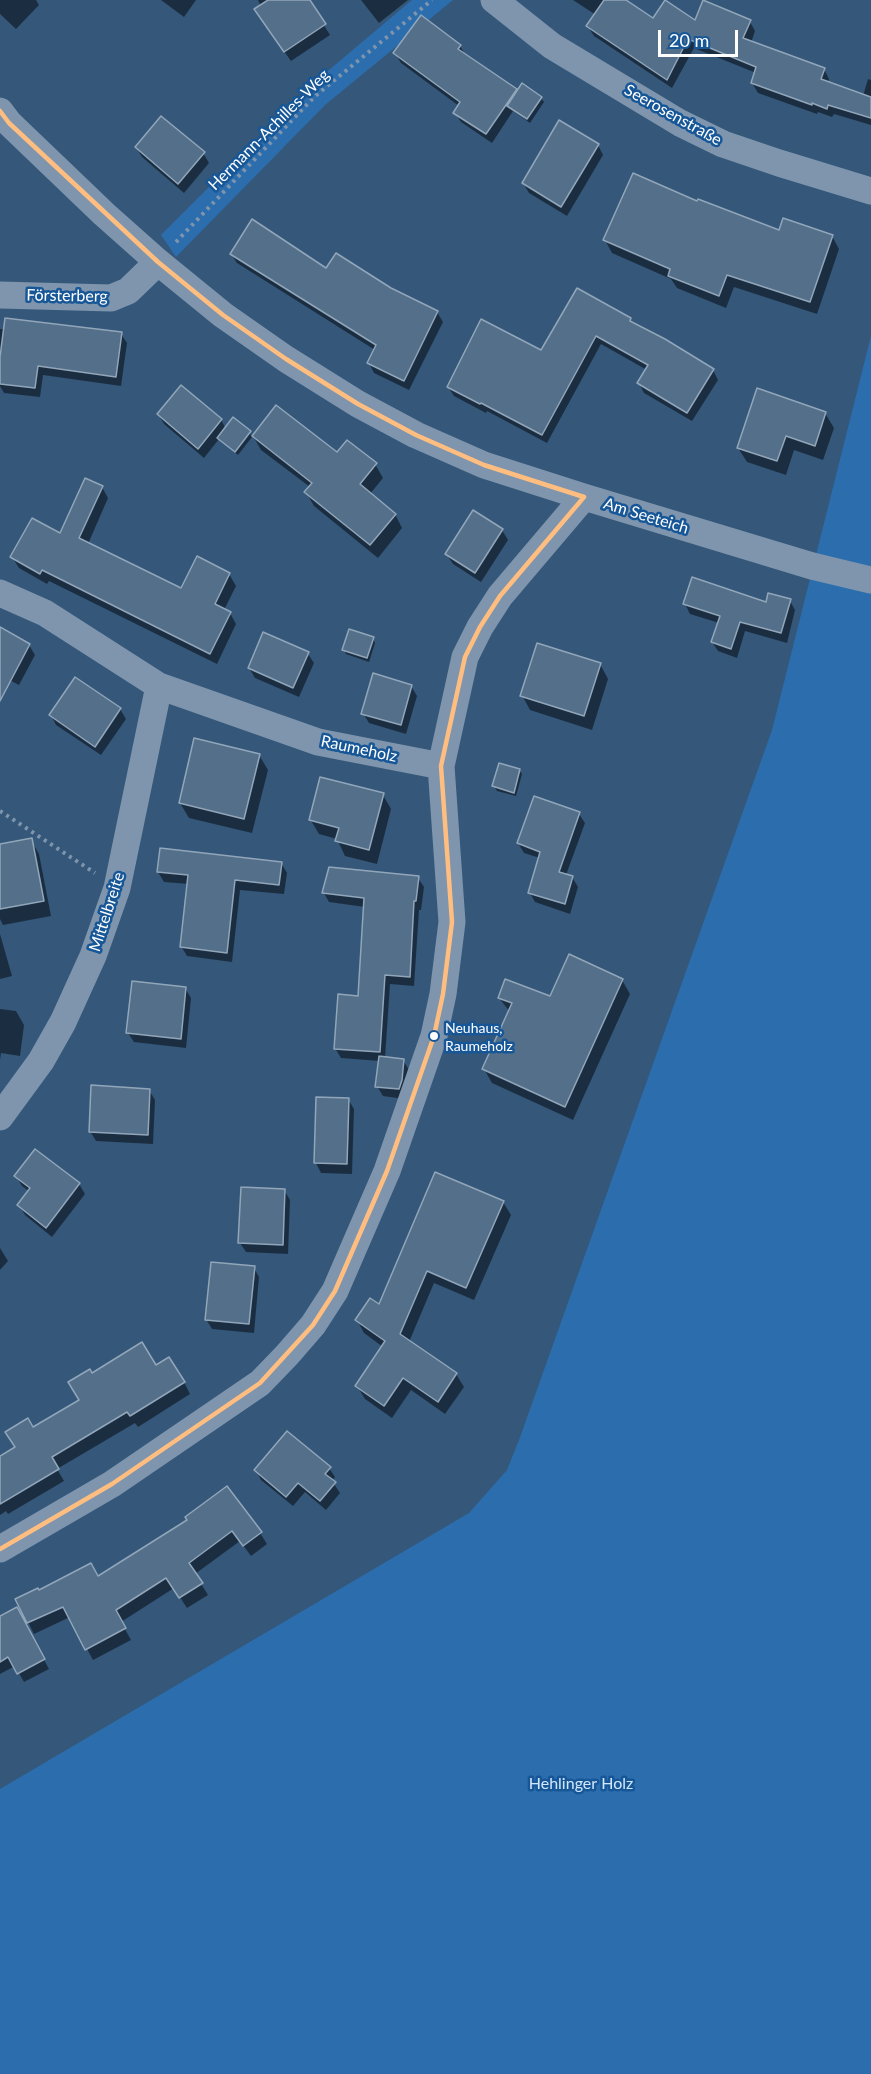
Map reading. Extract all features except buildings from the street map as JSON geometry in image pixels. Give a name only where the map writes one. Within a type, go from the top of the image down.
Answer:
[{"type":"street","name":"Seerosenstraße","points":[[494,0],[552,46],[680,123],[723,144],[871,191]]},
{"type":"street","name":"Am Seeteich","points":[[0,111],[9,123],[158,262],[222,315],[286,360],[358,404],[416,435],[484,465],[812,566],[871,580]]},
{"type":"street","name":"Försterberg","points":[[0,295],[111,298],[128,291],[158,262]]},
{"type":"street","points":[[0,1549],[111,1484],[260,1383],[313,1324],[335,1291],[387,1171],[434,1036],[443,994],[452,922],[441,766],[465,657],[480,627],[500,596],[584,497]]},
{"type":"street","name":"Raumeholz","points":[[0,593],[45,613],[159,686],[318,742],[441,766]]},
{"type":"street","name":"Mittelbreite","points":[[0,1117],[41,1062],[63,1022],[93,956],[117,888],[159,686]]},
{"type":"path","name":"Hermann-Achilles-Weg","points":[[158,262],[314,97],[432,0]]},
{"type":"path","points":[[0,811],[117,888]]},
{"type":"green space","points":[[412,0],[453,0],[325,105],[176,257],[161,235],[310,86]]},
{"type":"green space","name":"Hehlinger Holz","points":[[871,336],[871,2074],[0,2074],[0,1789],[469,1513],[507,1470],[772,730]]},
{"type":"transit line","points":[[0,111],[9,123],[158,262],[223,315],[286,359],[358,404],[416,435],[484,465],[584,497]]},
{"type":"transit line","points":[[0,1549],[112,1484],[260,1383],[313,1325],[335,1291],[387,1171],[434,1036],[443,994],[452,922],[441,766],[465,657],[480,627],[500,596],[584,497]]},
{"type":"place","name":"Neuhaus, Raumeholz","points":[[434,1036]]}]
